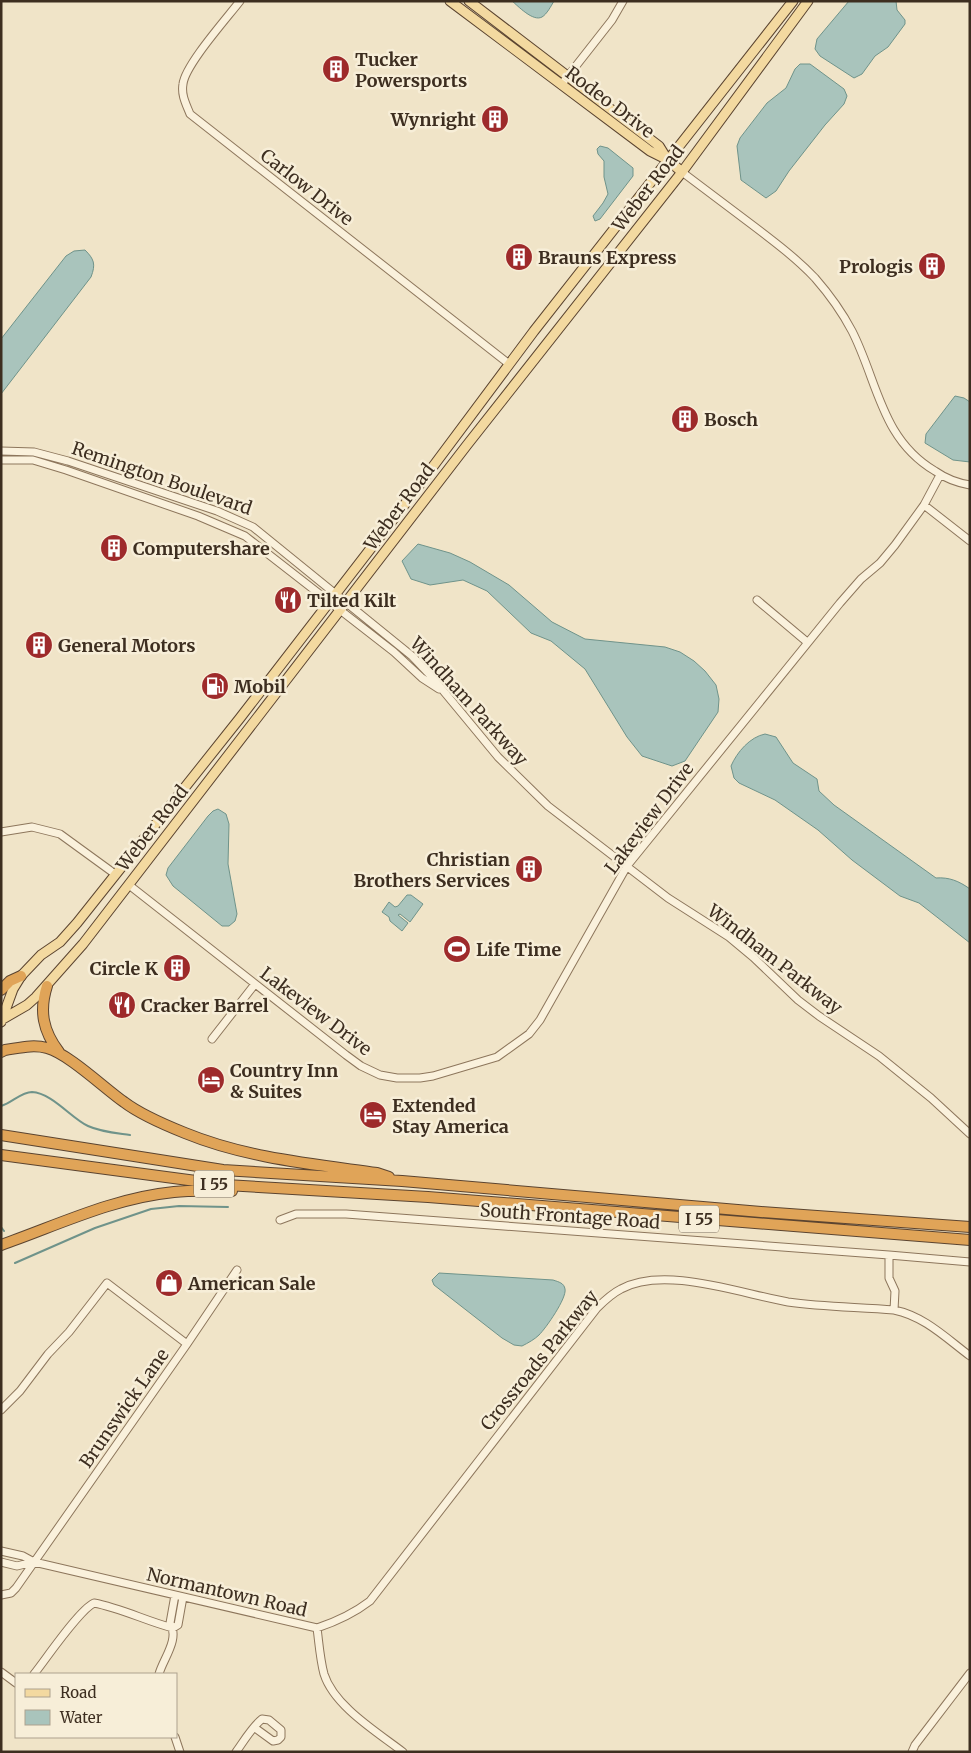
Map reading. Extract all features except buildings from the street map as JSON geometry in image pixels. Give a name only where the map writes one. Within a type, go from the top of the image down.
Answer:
[{"type":"highway","points":[[1,990],[10,981],[21,976]]},
{"type":"highway","points":[[47,986],[44,996],[44,1024],[50,1040],[61,1054],[126,1104],[184,1133],[228,1148],[285,1160],[377,1173],[402,1181]]},
{"type":"highway","points":[[1,1052],[34,1046],[47,1048],[61,1054]]},
{"type":"highway","name":"I 55","points":[[1,1135],[223,1170],[402,1181],[761,1212],[970,1227]]},
{"type":"highway","name":"I 55","points":[[1,1155],[226,1185],[428,1197],[970,1240]]},
{"type":"highway","points":[[1,1245],[87,1212],[174,1192],[255,1190],[428,1197]]},
{"type":"main road","name":"Rodeo Drive","points":[[450,1],[564,82],[659,146],[668,160]]},
{"type":"main road","name":"Rodeo Drive","points":[[468,1],[564,82]]},
{"type":"main road","name":"Weber Road","points":[[2,1021],[12,990],[21,976],[41,955],[60,942],[77,923],[114,874],[240,718],[510,364],[792,1]]},
{"type":"main road","name":"Weber Road","points":[[2,1021],[27,1005],[47,986],[83,944],[467,445],[682,172],[808,1]]},
{"type":"main road","points":[[668,160],[682,172]]},
{"type":"street","name":"Carlow Drive","points":[[240,1],[191,66],[183,82],[183,98],[190,114],[510,364]]},
{"type":"street","points":[[564,82],[612,20],[623,1]]},
{"type":"street","points":[[682,172],[793,257],[815,279],[836,306],[852,332],[886,416],[897,436],[914,457],[940,474],[970,485]]},
{"type":"street","name":"Remington Boulevard","points":[[1,451],[34,452],[217,511],[253,527],[347,602]]},
{"type":"street","name":"Remington Boulevard","points":[[1,460],[33,460],[66,470],[198,516],[246,536],[398,656],[422,678],[443,692]]},
{"type":"street","name":"Lakeview Drive","points":[[129,885],[346,1056],[380,1075],[397,1078],[420,1078],[498,1057],[529,1034],[540,1020],[627,866],[848,593],[880,564],[924,505],[940,474]]},
{"type":"street","points":[[924,505],[970,541]]},
{"type":"street","points":[[756,600],[807,642]]},
{"type":"street","name":"Windham Parkway","points":[[347,602],[412,656],[431,676],[498,757],[523,784],[548,806],[668,898],[729,937],[798,1000],[879,1056],[931,1098],[970,1134]]},
{"type":"street","points":[[1,832],[32,827],[60,834],[114,874]]},
{"type":"street","points":[[212,1039],[255,984]]},
{"type":"street","name":"South Frontage Road","points":[[280,1220],[296,1214],[338,1214],[970,1262]]},
{"type":"street","points":[[889,1255],[889,1278],[895,1291],[894,1310]]},
{"type":"street","name":"Brunswick Lane","points":[[1,1595],[11,1593],[16,1588],[237,1270]]},
{"type":"street","name":"Crossroads Parkway","points":[[317,1628],[338,1621],[355,1612],[370,1600],[597,1308],[609,1296],[622,1288],[643,1282],[660,1280],[725,1287],[800,1304],[905,1312],[921,1320],[970,1356]]},
{"type":"street","points":[[1,1410],[20,1391],[107,1283],[187,1344]]},
{"type":"street","name":"Normantown Road","points":[[1,1551],[23,1556],[34,1562],[317,1628],[324,1675],[332,1690],[348,1708],[403,1752]]},
{"type":"street","name":"Normantown Road","points":[[1,1562],[16,1566],[34,1562]]},
{"type":"street","points":[[159,1673],[170,1647],[173,1628],[178,1625],[179,1596]]},
{"type":"street","points":[[37,1673],[76,1620],[94,1602],[173,1628]]},
{"type":"street","points":[[1,1672],[15,1682]]},
{"type":"street","points":[[912,1752],[915,1745],[970,1673]]},
{"type":"street","points":[[236,1752],[254,1728]]},
{"type":"street","points":[[175,1738],[180,1752]]},
{"type":"water","points":[[512,1],[554,1],[546,14],[538,18],[526,13]]},
{"type":"water","points":[[849,1],[896,1],[897,10],[905,20],[905,24],[888,47],[875,56],[862,74],[854,78],[820,56],[815,49],[817,39]]},
{"type":"water","points":[[800,64],[810,64],[844,89],[847,96],[844,104],[789,171],[776,191],[766,198],[741,180],[737,146],[740,138],[767,103],[786,88],[795,69]]},
{"type":"water","points":[[600,146],[608,148],[633,168],[633,176],[600,219],[595,221],[593,216],[608,194],[604,177],[604,161],[598,154],[597,149]]},
{"type":"water","points":[[85,250],[93,262],[91,277],[1,394],[1,339],[66,256],[74,251]]},
{"type":"water","points":[[955,396],[970,402],[970,462],[953,460],[925,443],[926,434]]},
{"type":"water","points":[[418,544],[450,553],[470,562],[509,585],[552,622],[585,639],[665,647],[680,652],[694,661],[716,685],[719,699],[718,712],[685,761],[672,766],[642,756],[627,737],[585,669],[551,641],[531,633],[487,591],[463,580],[430,585],[411,579],[402,561]]},
{"type":"water","points":[[765,734],[776,737],[793,763],[817,779],[819,791],[834,805],[936,878],[954,880],[970,889],[970,943],[919,903],[900,896],[852,860],[818,830],[775,800],[739,783],[734,778],[731,766],[737,756],[754,738]]},
{"type":"water","points":[[218,809],[226,814],[229,824],[228,864],[237,914],[235,921],[229,926],[222,926],[173,886],[166,875],[168,868],[208,816]]},
{"type":"water","points":[[407,895],[411,895],[423,904],[410,922],[400,914],[398,915],[408,923],[402,931],[382,912],[389,902],[395,907],[398,906]]},
{"type":"water","points":[[439,1273],[553,1280],[564,1285],[565,1293],[555,1313],[539,1335],[522,1346],[514,1345],[502,1338],[434,1285],[432,1280]]},
{"type":"waterway","points":[[1,1106],[28,1092],[39,1093],[54,1101],[88,1126],[103,1131],[130,1135]]},
{"type":"waterway","points":[[15,1263],[95,1228],[151,1209],[179,1206],[228,1207]]},
{"type":"waterway","points":[[1,1227],[4,1231]]},
{"type":"place","name":"Tucker Powersports","points":[[336,69]]},
{"type":"place","name":"Wynright","points":[[495,119]]},
{"type":"place","name":"Brauns Express","points":[[519,257]]},
{"type":"place","name":"Prologis","points":[[932,266]]},
{"type":"place","name":"Bosch","points":[[685,419]]},
{"type":"place","name":"Computershare","points":[[114,548]]},
{"type":"place","name":"Tilted Kilt","points":[[288,600]]},
{"type":"place","name":"General Motors","points":[[39,645]]},
{"type":"place","name":"Mobil","points":[[215,686]]},
{"type":"place","name":"Christian Brothers Services","points":[[529,869]]},
{"type":"place","name":"Life Time","points":[[457,949]]},
{"type":"place","name":"Circle K","points":[[177,968]]},
{"type":"place","name":"Cracker Barrel","points":[[122,1005]]},
{"type":"place","name":"Country Inn & Suites","points":[[211,1080]]},
{"type":"place","name":"Extended Stay America","points":[[373,1115]]},
{"type":"place","name":"American Sale","points":[[169,1283]]}]
